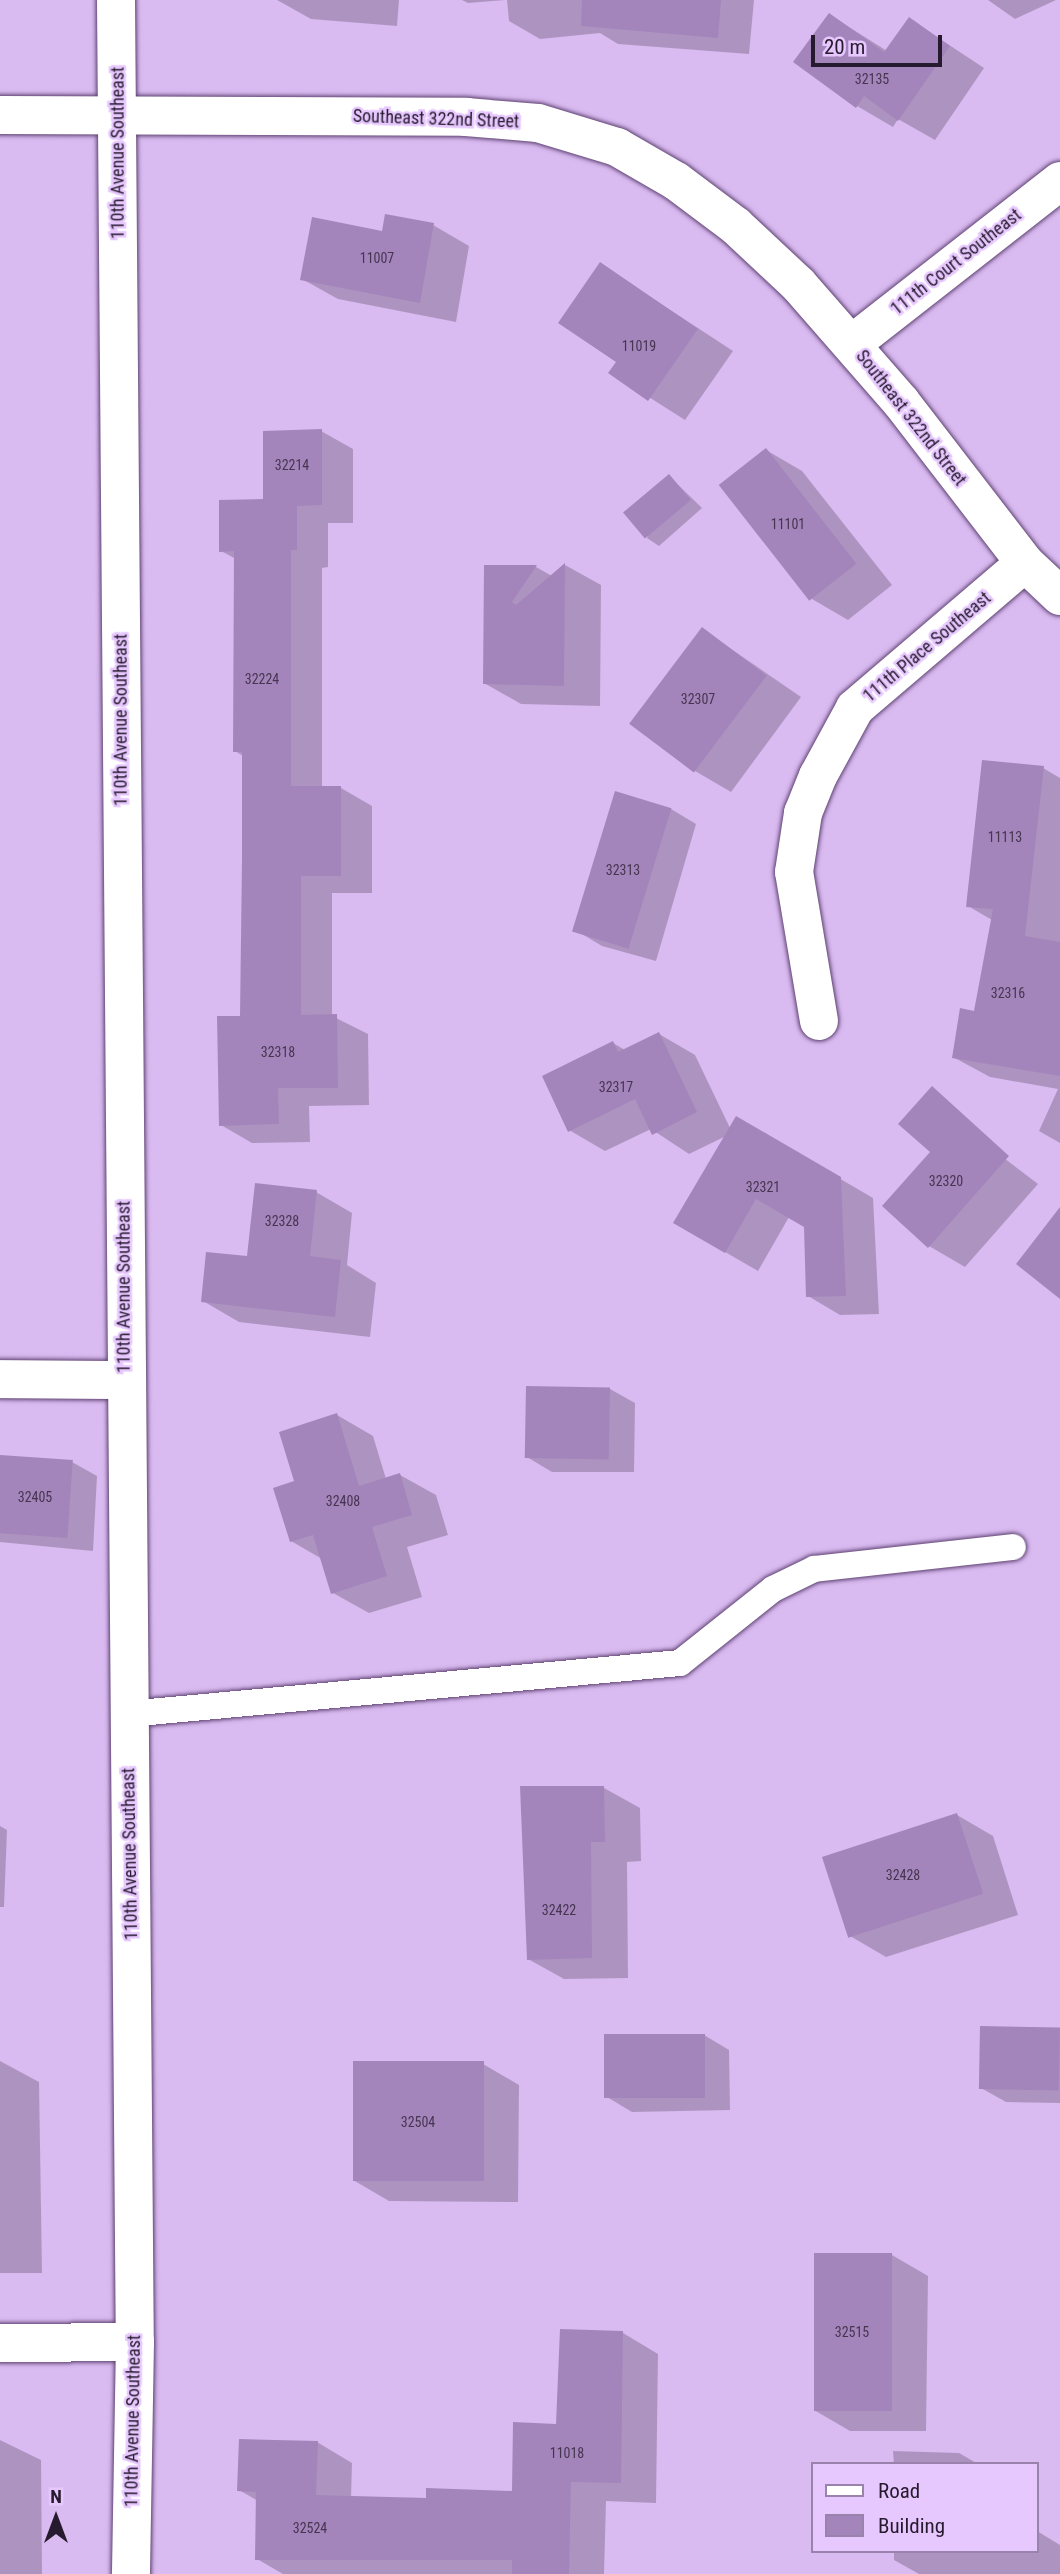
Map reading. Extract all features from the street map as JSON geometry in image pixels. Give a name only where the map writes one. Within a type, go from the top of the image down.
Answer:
[{"type":"street","name":"110th Avenue Southeast","points":[[116,0],[124,1380],[135,2342],[131,2574]]},
{"type":"street","name":"Southeast 322nd Street","points":[[0,115],[118,113],[466,117],[538,123],[575,132],[617,147],[676,180],[772,259],[853,343],[1025,563],[1060,596]]},
{"type":"street","name":"111th Court Southeast","points":[[853,343],[1060,181]]},
{"type":"street","name":"111th Place Southeast","points":[[819,1021],[794,872],[803,813],[818,776],[855,708],[1025,563]]},
{"type":"street","points":[[0,1379],[124,1380]]},
{"type":"street","points":[[0,2343],[135,2342]]},
{"type":"lane","points":[[128,1714],[680,1663],[772,1589],[814,1570],[1013,1547]]},
{"type":"building","points":[[582,0],[721,0],[718,38],[581,26]]},
{"type":"building","points":[[829,13],[884,52],[909,17],[950,46],[898,121],[864,96],[856,108],[793,62]]},
{"type":"building","points":[[385,214],[434,223],[420,303],[300,280],[312,217],[382,231]]},
{"type":"building","points":[[600,262],[698,329],[648,401],[608,373],[616,362],[558,323]]},
{"type":"building","points":[[322,429],[322,505],[297,506],[297,550],[291,550],[291,786],[341,786],[341,876],[301,876],[301,1015],[337,1014],[338,1088],[278,1088],[279,1124],[219,1126],[217,1016],[240,1016],[242,752],[233,752],[234,551],[219,552],[219,500],[263,499],[263,431]]},
{"type":"building","points":[[766,448],[857,564],[809,601],[719,485]]},
{"type":"building","points":[[669,474],[691,500],[645,539],[623,513]]},
{"type":"building","points":[[565,563],[564,686],[483,684],[484,565],[537,565],[512,602],[516,605]]},
{"type":"building","points":[[702,627],[767,676],[694,772],[629,724]]},
{"type":"building","points":[[982,760],[1044,766],[1025,936],[1060,942],[1060,1076],[952,1058],[960,1008],[974,1011],[993,909],[966,907]]},
{"type":"building","points":[[615,791],[671,808],[628,949],[572,932]]},
{"type":"building","points":[[659,1032],[697,1112],[652,1135],[635,1099],[568,1132],[542,1076],[613,1041],[618,1052]]},
{"type":"building","points":[[932,1086],[1009,1156],[928,1248],[882,1206],[930,1152],[898,1124]]},
{"type":"building","points":[[736,1116],[841,1177],[846,1296],[806,1297],[804,1227],[756,1199],[725,1253],[673,1223]]},
{"type":"building","points":[[255,1183],[317,1190],[310,1256],[341,1260],[335,1317],[201,1302],[206,1252],[247,1256]]},
{"type":"building","points":[[1060,1207],[1060,1299],[1016,1264]]},
{"type":"building","points":[[526,1386],[610,1387],[609,1459],[525,1458]]},
{"type":"building","points":[[337,1413],[359,1486],[400,1473],[412,1515],[372,1527],[387,1576],[331,1594],[313,1535],[290,1542],[273,1488],[294,1481],[279,1432]]},
{"type":"building","points":[[0,1455],[73,1460],[67,1538],[0,1533]]},
{"type":"building","points":[[520,1786],[604,1786],[605,1842],[591,1842],[592,1958],[527,1960]]},
{"type":"building","points":[[957,1813],[983,1894],[848,1938],[822,1857]]},
{"type":"building","points":[[980,2026],[1060,2027],[1059,2090],[979,2089]]},
{"type":"building","points":[[604,2034],[705,2034],[705,2098],[604,2098]]},
{"type":"building","points":[[353,2061],[484,2061],[484,2181],[353,2181]]},
{"type":"building","points":[[814,2253],[892,2253],[892,2411],[814,2411]]},
{"type":"building","points":[[560,2329],[623,2331],[621,2483],[571,2482],[569,2574],[512,2574],[512,2560],[255,2560],[256,2492],[237,2491],[239,2439],[318,2441],[316,2495],[426,2498],[426,2488],[512,2491],[513,2422],[556,2424]]}]
